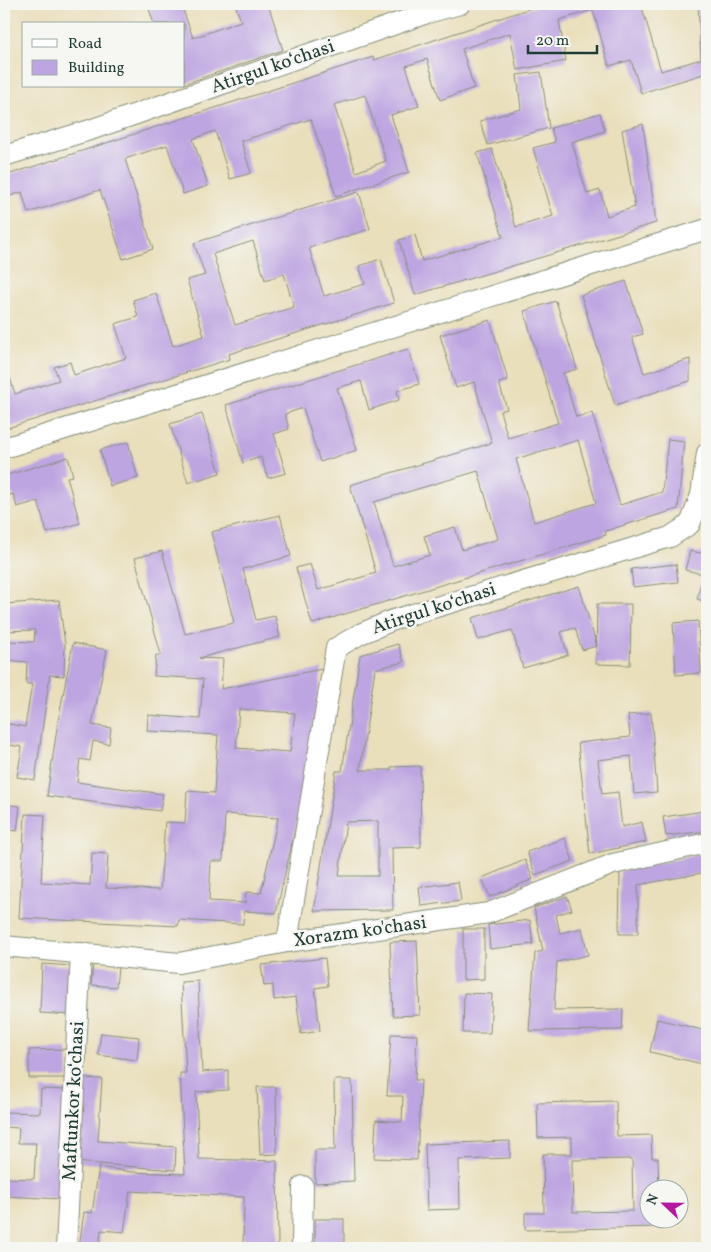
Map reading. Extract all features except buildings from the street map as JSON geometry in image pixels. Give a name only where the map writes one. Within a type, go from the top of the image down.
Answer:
[{"type":"street","name":"Atirgul koʻchasi","points":[[4,156],[90,130],[427,9],[460,4]]},
{"type":"street","points":[[4,448],[707,229]]},
{"type":"street","name":"Atirgul koʻchasi","points":[[287,942],[336,648],[360,634],[393,620],[670,537],[690,524],[700,495],[707,453]]},
{"type":"street","name":"Xorazm ko'chasi","points":[[4,946],[179,963],[287,942],[489,913],[613,864],[707,843]]},
{"type":"street","name":"Maftunkor koʻchasi","points":[[66,1248],[81,953]]},
{"type":"street","points":[[302,1248],[303,1186]]}]
